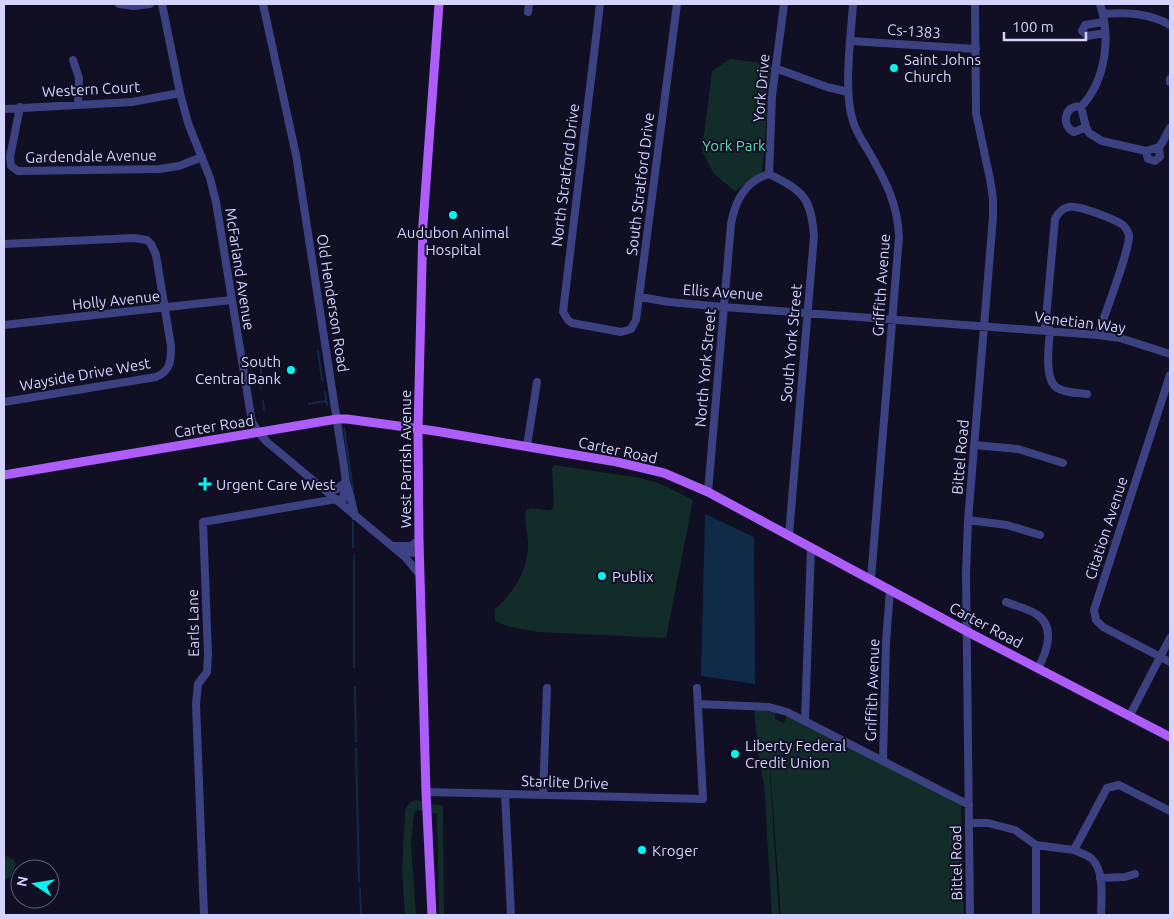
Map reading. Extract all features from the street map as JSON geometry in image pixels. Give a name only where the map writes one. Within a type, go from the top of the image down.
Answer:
[{"type":"main road","name":"West Parrish Avenue","points":[[432,915],[426,792],[419,554],[418,429],[420,298],[424,206],[439,4]]},
{"type":"main road","name":"Carter Road","points":[[4,475],[337,419],[527,446],[643,467],[678,478],[708,492],[966,631],[1170,737]]},
{"type":"street","points":[[119,4],[134,6],[150,4]]},
{"type":"street","name":"McFarland Avenue","points":[[162,4],[188,123],[210,178],[216,202],[252,422],[258,433],[267,442],[327,490],[339,502]]},
{"type":"street","name":"Old Henderson Road","points":[[263,4],[296,155],[337,419],[346,482],[339,502]]},
{"type":"street","name":"North Stratford Drive","points":[[594,327],[568,320],[564,317],[562,307],[600,4]]},
{"type":"street","name":"South Stratford Drive","points":[[594,327],[621,332],[631,329],[636,320],[677,4]]},
{"type":"street","name":"York Drive","points":[[769,174],[775,68],[784,4]]},
{"type":"street","name":"Griffith Avenue","points":[[853,4],[848,92],[853,121],[886,181],[897,212],[899,237],[871,579]]},
{"type":"street","name":"Bittel Road","points":[[970,915],[966,574],[968,520],[993,199],[976,113],[975,4]]},
{"type":"street","points":[[1086,127],[1074,132],[1068,129],[1066,116],[1070,109],[1077,106],[1081,107],[1090,98],[1101,73],[1105,33],[1104,18],[1100,4]]},
{"type":"street","points":[[1105,33],[1087,36],[1082,31],[1085,25],[1104,18],[1133,13],[1161,20],[1170,25]]},
{"type":"street","name":"Cs-1383","points":[[851,41],[976,49]]},
{"type":"street","points":[[73,60],[79,78],[78,104]]},
{"type":"street","points":[[775,68],[827,87],[848,92]]},
{"type":"street","name":"Western Court","points":[[4,109],[132,102],[180,93]]},
{"type":"street","name":"Gardendale Avenue","points":[[20,107],[10,157],[11,166],[18,171],[159,170],[179,166],[202,157]]},
{"type":"street","points":[[1081,107],[1089,133],[1102,141],[1146,151],[1159,147],[1166,139],[1170,128]]},
{"type":"street","points":[[1146,151],[1148,159],[1155,161],[1160,157],[1159,147]]},
{"type":"street","name":"North York Street","points":[[708,492],[731,224],[734,208],[745,189],[769,174]]},
{"type":"street","name":"South York Street","points":[[769,174],[796,189],[806,201],[812,217],[814,236],[788,535]]},
{"type":"street","points":[[1087,394],[1063,390],[1055,386],[1050,380],[1048,330],[1054,233],[1058,214],[1063,208],[1071,206],[1124,226],[1128,233],[1129,238],[1121,266],[1098,334]]},
{"type":"street","name":"Wayside Drive West","points":[[4,244],[109,238],[147,240],[156,255],[171,346],[171,360],[162,375],[150,379],[4,402]]},
{"type":"street","name":"Ellis Avenue","points":[[640,297],[669,302],[724,307],[984,326]]},
{"type":"street","name":"Holly Avenue","points":[[4,325],[166,309],[231,300]]},
{"type":"street","name":"Venetian Way","points":[[984,326],[1098,334],[1120,338],[1170,354]]},
{"type":"street","name":"Citation Avenue","points":[[1170,375],[1094,610],[1096,620],[1103,627],[1170,662]]},
{"type":"street","points":[[527,446],[537,382]]},
{"type":"street","points":[[974,445],[1018,449],[1062,463]]},
{"type":"street","points":[[327,490],[337,489],[346,482],[355,516]]},
{"type":"street","points":[[339,502],[412,563],[420,575]]},
{"type":"street","name":"Earls Lane","points":[[204,915],[196,704],[198,684],[206,672],[208,655],[203,522],[339,502]]},
{"type":"street","points":[[968,520],[1007,525],[1040,535]]},
{"type":"street","points":[[392,546],[411,546],[419,540]]},
{"type":"street","points":[[392,546],[400,550],[419,554]]},
{"type":"street","points":[[804,720],[811,547]]},
{"type":"street","name":"Griffith Avenue","points":[[883,760],[886,642],[890,590]]},
{"type":"street","points":[[1006,602],[1038,615],[1045,623],[1049,635],[1048,645],[1038,668]]},
{"type":"street","points":[[1130,716],[1170,638]]},
{"type":"street","points":[[543,795],[547,688]]},
{"type":"street","points":[[698,688],[698,704],[769,707],[787,712],[969,805]]},
{"type":"street","name":"Starlite Drive","points":[[426,792],[703,798],[698,704]]},
{"type":"street","points":[[1074,850],[1106,788],[1119,784],[1170,811]]},
{"type":"street","points":[[504,794],[510,915]]},
{"type":"street","points":[[969,823],[988,823],[1015,830],[1036,845],[1074,850],[1091,858],[1098,868],[1100,878],[1101,915]]},
{"type":"street","points":[[1036,845],[1036,915]]},
{"type":"street","points":[[1100,878],[1125,877],[1134,874]]},
{"type":"green space","name":"York Park","points":[[730,59],[771,64],[762,172],[735,191],[714,174],[702,151],[712,71]]},
{"type":"green space","points":[[554,465],[641,478],[661,484],[693,500],[666,638],[537,632],[507,626],[495,621],[495,609],[509,595],[519,579],[526,561],[528,541],[525,522],[526,510],[533,508],[553,509],[552,469]]},
{"type":"green space","points":[[754,709],[766,709],[766,711],[776,712],[775,719],[784,723],[787,715],[961,805],[964,915],[781,915],[767,728],[779,915],[772,915],[764,785],[758,753]]},
{"type":"green space","points":[[417,800],[443,806],[444,915],[439,915],[437,814],[417,810],[414,813],[411,845],[416,915],[405,915],[402,870],[405,812],[409,804]]},
{"type":"green space","points":[[4,855],[12,859],[10,859],[10,877],[4,881]]},
{"type":"water","points":[[705,514],[754,537],[755,684],[701,676]]},
{"type":"waterway","points":[[318,351],[322,380]]},
{"type":"waterway","points":[[261,358],[261,389]]},
{"type":"waterway","points":[[325,392],[327,405]]},
{"type":"waterway","points":[[263,401],[264,410]]},
{"type":"waterway","points":[[309,404],[326,401]]},
{"type":"waterway","points":[[344,428],[353,490]]},
{"type":"waterway","points":[[353,522],[353,547]]},
{"type":"waterway","points":[[354,556],[354,667]]},
{"type":"waterway","points":[[355,687],[356,742]]},
{"type":"waterway","points":[[356,749],[359,881]]},
{"type":"waterway","points":[[360,888],[361,915]]},
{"type":"place","name":"Saint Johns Church","points":[[894,68]]},
{"type":"place","name":"Audubon Animal Hospital","points":[[453,215]]},
{"type":"place","name":"South Central Bank","points":[[291,370]]},
{"type":"place","name":"Urgent Care West","points":[[205,484]]},
{"type":"place","name":"Publix","points":[[602,576]]},
{"type":"place","name":"Liberty Federal Credit Union","points":[[735,754]]},
{"type":"place","name":"Kroger","points":[[642,850]]}]
